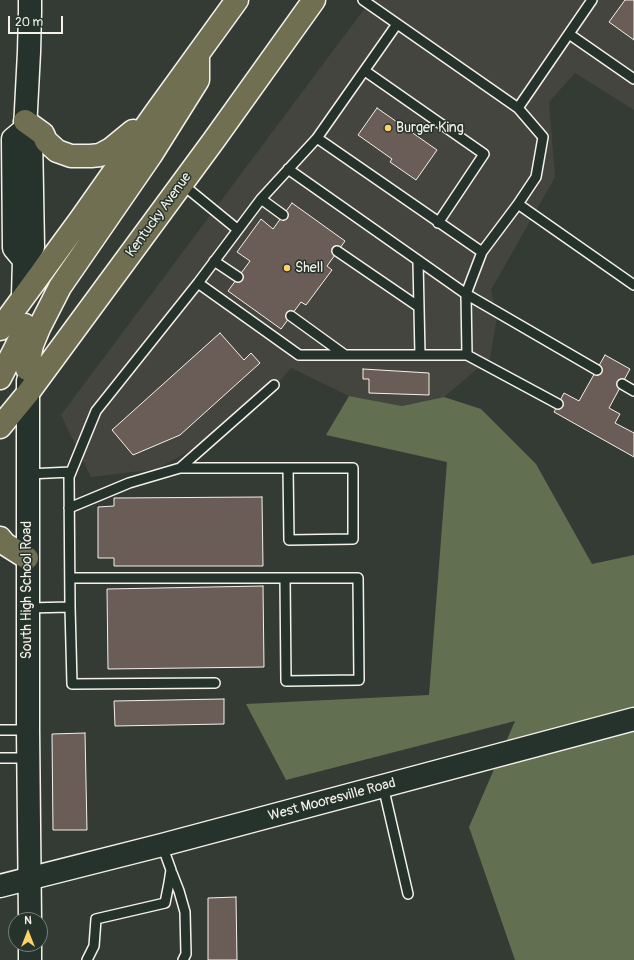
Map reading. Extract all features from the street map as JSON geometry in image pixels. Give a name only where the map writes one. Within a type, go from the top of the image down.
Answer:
[{"type":"main road","points":[[0,329],[80,220],[237,0]]},
{"type":"main road","name":"Kentucky Avenue","points":[[0,427],[28,393],[182,184],[314,0]]},
{"type":"main road","points":[[27,369],[32,346],[39,328],[60,287],[151,155],[198,80],[198,55]]},
{"type":"main road","points":[[25,125],[43,134],[46,141],[57,151],[71,156],[91,156],[100,155],[111,149],[156,112]]},
{"type":"main road","points":[[0,378],[17,346],[25,325]]},
{"type":"main road","points":[[0,538],[5,544],[27,558]]},
{"type":"street","name":"South High School Road","points":[[30,0],[25,125],[31,136],[33,247],[24,260],[23,296],[28,393],[27,608],[30,912]]},
{"type":"street","points":[[24,260],[14,248],[11,223],[13,139],[25,125]]},
{"type":"street","name":"West Mooresville Road","points":[[0,886],[162,845],[634,719]]},
{"type":"lane","points":[[363,0],[518,108],[543,137],[536,177],[482,252],[466,294],[467,355]]},
{"type":"lane","points":[[518,108],[592,0]]},
{"type":"lane","points":[[214,683],[72,684],[68,478],[96,411],[198,283],[261,199],[318,138],[397,24]]},
{"type":"lane","points":[[569,34],[634,79]]},
{"type":"lane","points":[[365,71],[484,154],[438,223]]},
{"type":"lane","points":[[318,138],[438,223],[482,252]]},
{"type":"lane","points":[[288,169],[466,294],[597,370]]},
{"type":"lane","points":[[182,184],[237,229]]},
{"type":"lane","points":[[261,199],[283,215]]},
{"type":"lane","points":[[518,204],[634,285]]},
{"type":"lane","points":[[337,251],[419,307]]},
{"type":"lane","points":[[214,260],[238,277]]},
{"type":"lane","points":[[418,261],[420,355]]},
{"type":"lane","points":[[198,283],[299,355],[467,355],[558,404]]},
{"type":"lane","points":[[291,316],[345,355]]},
{"type":"lane","points":[[622,384],[634,391]]},
{"type":"lane","points":[[180,468],[274,385]]},
{"type":"lane","points":[[69,508],[129,483],[180,468],[288,468],[353,468],[353,539],[289,540],[288,468]]},
{"type":"lane","points":[[28,474],[71,472]]},
{"type":"lane","points":[[70,578],[285,578],[358,578],[359,680],[286,681],[285,578]]},
{"type":"lane","points":[[27,608],[70,607]]},
{"type":"lane","points":[[0,730],[28,730]]},
{"type":"lane","points":[[0,758],[28,758]]},
{"type":"lane","points":[[383,786],[408,894]]},
{"type":"lane","points":[[162,845],[185,912],[186,954],[183,960]]},
{"type":"lane","points":[[87,960],[94,946],[96,918],[165,903],[170,870]]},
{"type":"shaded area","points":[[371,0],[634,0],[634,110],[575,73],[549,102],[555,177],[491,290],[497,317],[490,358],[444,397],[402,406],[349,396],[291,368],[247,419],[157,469],[91,477],[61,415]]},
{"type":"green space","points":[[349,396],[402,406],[444,397],[481,409],[536,464],[592,564],[634,555],[634,960],[515,960],[469,827],[515,721],[286,780],[246,704],[429,695],[447,462],[326,435]]},
{"type":"building","points":[[625,0],[634,0],[634,40],[609,22]]},
{"type":"building","points":[[377,108],[437,150],[416,180],[390,162],[392,159],[358,135]]},
{"type":"building","name":"Shell","points":[[292,203],[345,241],[327,266],[332,270],[306,305],[301,302],[281,329],[228,291],[250,261],[237,252],[261,219],[273,229]]},
{"type":"building","points":[[220,333],[244,360],[251,353],[260,363],[180,435],[133,455],[112,430]]},
{"type":"building","points":[[605,355],[630,369],[609,408],[620,414],[615,423],[634,433],[634,457],[554,412],[564,393],[579,401]]},
{"type":"building","points":[[363,369],[429,373],[429,395],[369,393],[369,379],[363,379]]},
{"type":"building","points":[[262,497],[263,566],[114,566],[114,558],[98,558],[98,507],[114,506],[114,498]]},
{"type":"building","points":[[263,586],[264,667],[108,669],[107,589]]},
{"type":"building","points":[[224,699],[224,724],[115,726],[114,701]]},
{"type":"building","points":[[85,733],[87,830],[53,830],[52,734]]},
{"type":"building","points":[[236,897],[237,960],[208,960],[208,898]]},
{"type":"place","name":"Burger King","points":[[388,128]]},
{"type":"place","name":"Shell","points":[[287,268]]}]
